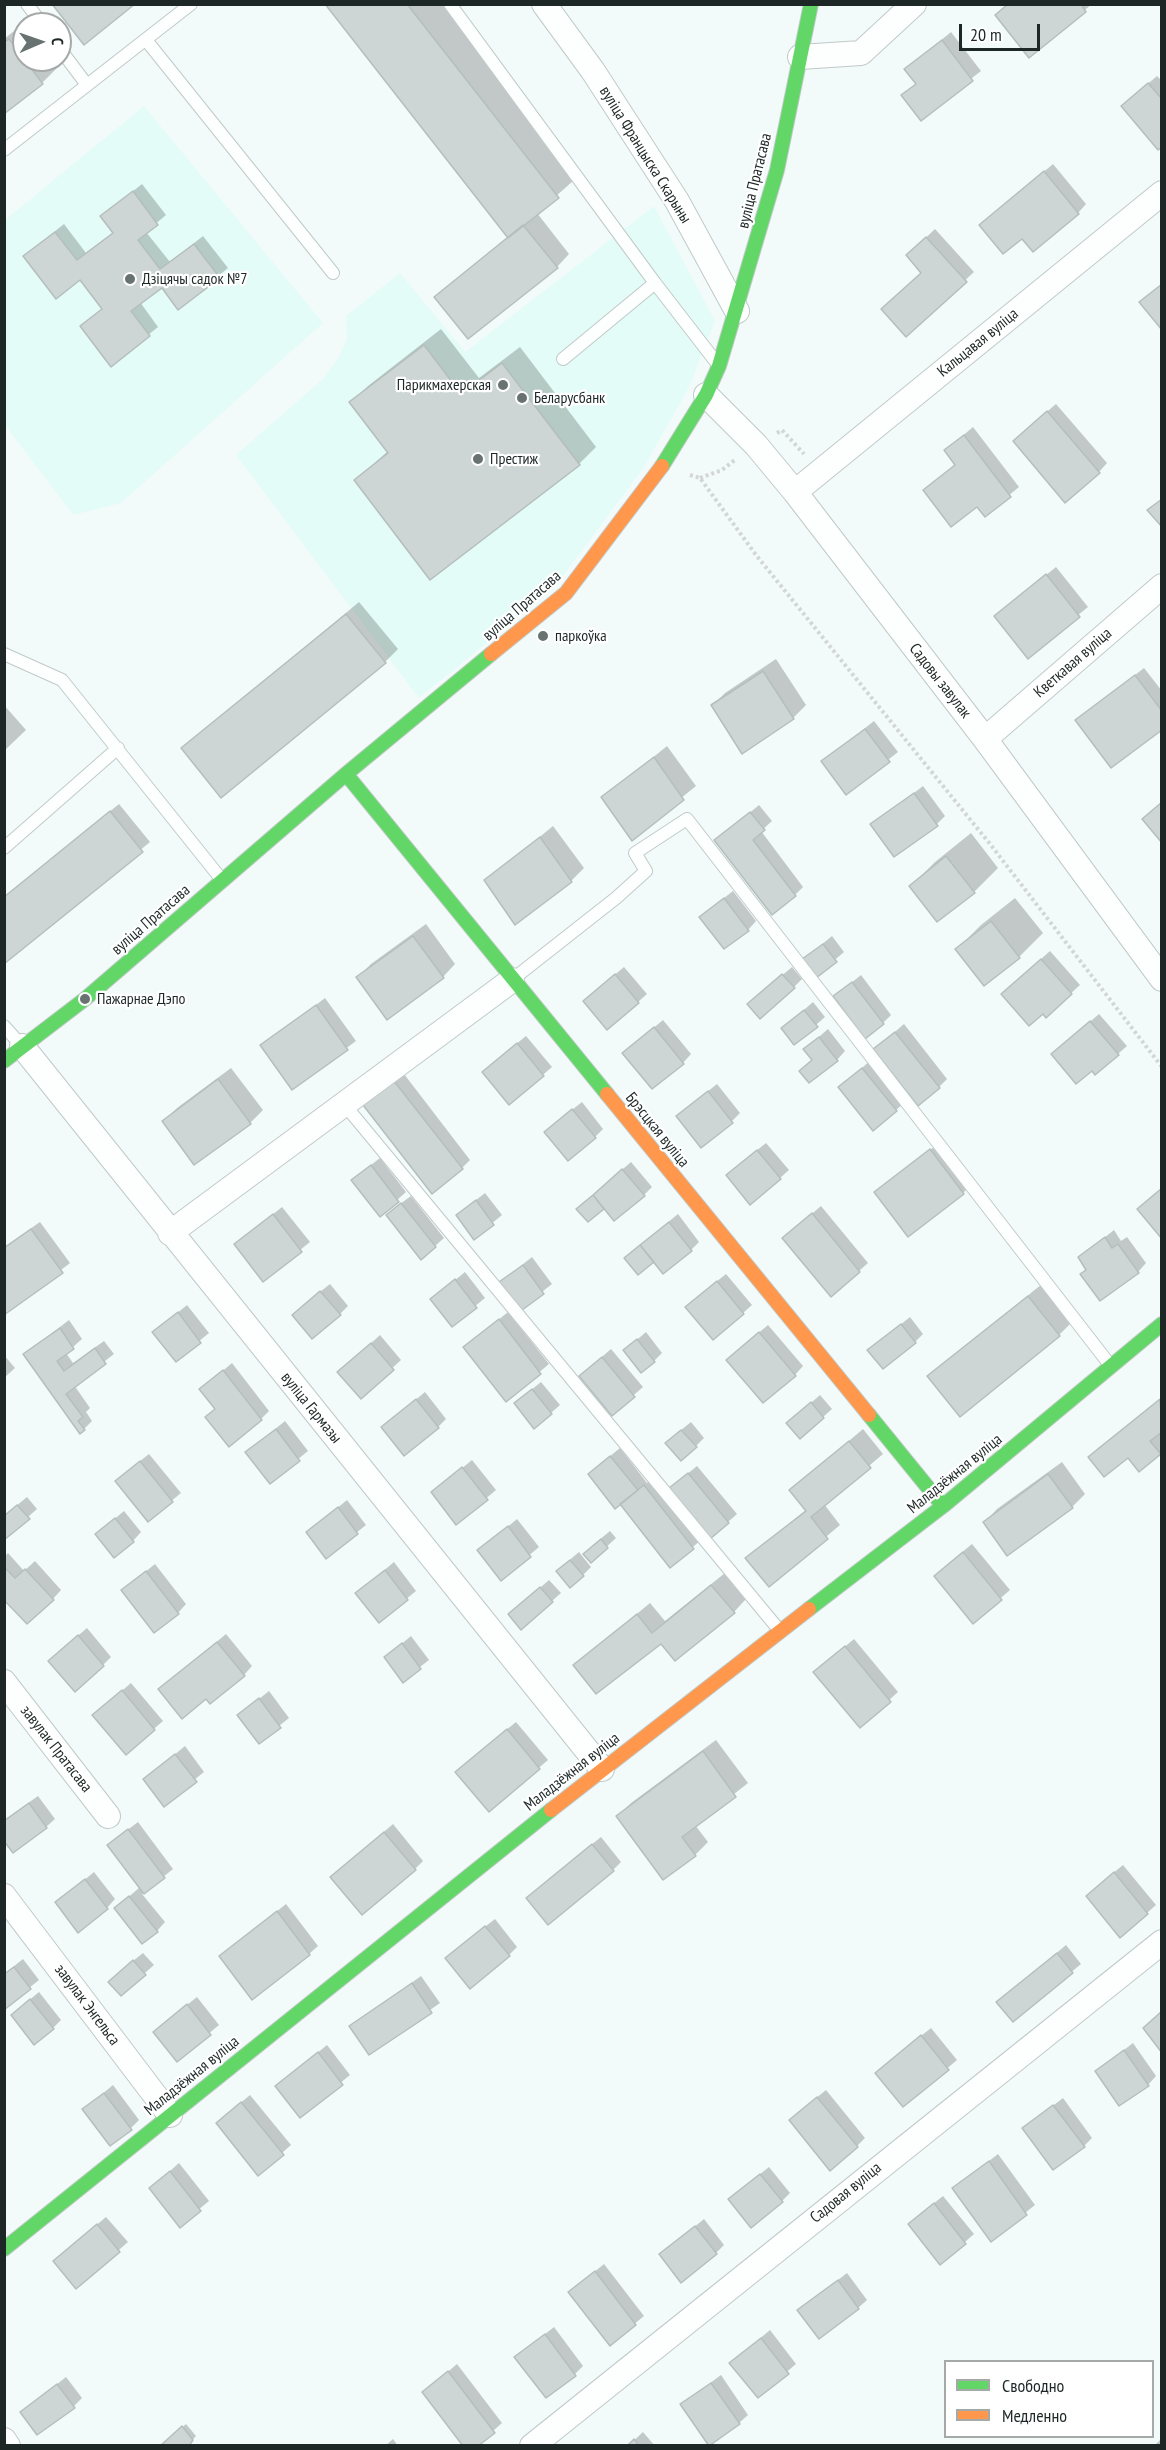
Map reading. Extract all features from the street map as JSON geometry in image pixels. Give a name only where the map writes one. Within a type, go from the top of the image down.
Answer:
[{"type":"street","name":"вуліца Францыска Скарыны","points":[[544,4],[593,71],[677,201],[736,311]]},
{"type":"street","name":"вуліца Пратасава","points":[[13,1053],[85,999],[346,774],[566,593],[654,477],[706,395],[719,366],[777,170],[811,4]]},
{"type":"street","points":[[800,57],[861,53],[914,4]]},
{"type":"street","name":"Кальцавая вуліца","points":[[795,492],[1161,193]]},
{"type":"street","name":"Садовы завулак","points":[[706,395],[756,445],[795,492],[985,739],[1161,979]]},
{"type":"street","name":"Кветкавая вуліца","points":[[985,739],[1161,586]]},
{"type":"street","name":"Брэсцкая вуліца","points":[[346,774],[943,1506]]},
{"type":"street","points":[[170,1233],[512,980]]},
{"type":"street","name":"вуліца Гармазы","points":[[13,1053],[170,1233],[602,1769]]},
{"type":"street","name":"Маладзёжная вуліца","points":[[4,2250],[602,1769],[943,1506],[1161,1324]]},
{"type":"street","name":"завулак Пратасава","points":[[4,1682],[108,1816]]},
{"type":"street","name":"завулак Энгельса","points":[[4,1896],[170,2115]]},
{"type":"street","name":"Садовая вуліца","points":[[532,2445],[1161,1942]]},
{"type":"street","points":[[4,2440],[8,2445]]},
{"type":"lane","points":[[4,150],[191,4]]},
{"type":"lane","points":[[450,4],[655,284],[719,366]]},
{"type":"lane","points":[[146,40],[333,273]]},
{"type":"lane","points":[[72,65],[87,85]]},
{"type":"lane","points":[[563,359],[655,284]]},
{"type":"lane","points":[[4,654],[62,680],[222,879]]},
{"type":"lane","points":[[4,848],[118,748]]},
{"type":"lane","points":[[512,980],[616,898],[646,871],[635,853],[687,819],[1110,1365]]},
{"type":"lane","points":[[4,1026],[13,1053]]},
{"type":"lane","points":[[344,1104],[780,1632]]},
{"type":"path","points":[[683,473],[700,478],[763,564],[990,844],[1161,1067]]},
{"type":"shaded area","points":[[144,106],[323,323],[121,503],[73,515],[5,425],[5,220]]},
{"type":"shaded area","points":[[654,206],[715,321],[688,389],[644,467],[554,588],[419,698],[236,455],[324,378],[339,357],[347,339],[346,316],[400,273],[465,352]]},
{"type":"building","points":[[52,4],[135,4],[84,45],[72,30],[72,12],[58,12]]},
{"type":"building","points":[[325,4],[407,4],[559,198],[508,238]]},
{"type":"building","points":[[1008,4],[1081,4],[1086,12],[1029,58],[995,15]]},
{"type":"building","points":[[9,39],[12,43],[12,72],[34,72],[43,84],[4,114],[4,42]]},
{"type":"building","points":[[942,40],[973,81],[921,121],[901,95],[916,84],[904,69]]},
{"type":"building","points":[[1148,83],[1162,99],[1162,147],[1158,150],[1121,106]]},
{"type":"building","points":[[1044,171],[1079,214],[1033,252],[1022,239],[1003,254],[979,225]]},
{"type":"building","name":"Дзіцячы садок №7","points":[[133,191],[158,225],[138,240],[160,269],[194,244],[220,278],[178,310],[162,288],[131,311],[150,336],[111,367],[80,326],[102,309],[80,280],[56,299],[23,256],[55,232],[77,260],[113,233],[100,216]]},
{"type":"building","points":[[523,225],[558,268],[468,339],[434,297]]},
{"type":"building","points":[[926,237],[967,282],[906,337],[881,309],[921,273],[906,255]]},
{"type":"building","points":[[1162,284],[1162,330],[1139,302]]},
{"type":"building","name":"Престиж","points":[[424,345],[461,394],[502,363],[580,465],[430,580],[354,480],[388,453],[349,402]]},
{"type":"building","points":[[1047,411],[1100,473],[1065,503],[1013,441]]},
{"type":"building","points":[[964,435],[1011,497],[985,517],[977,507],[951,527],[923,490],[955,465],[944,450]]},
{"type":"building","points":[[1162,499],[1162,527],[1147,510]]},
{"type":"building","points":[[1046,574],[1080,617],[1028,659],[994,616]]},
{"type":"building","points":[[346,614],[386,663],[221,798],[181,748]]},
{"type":"building","points":[[763,671],[794,719],[742,754],[711,705]]},
{"type":"building","points":[[1135,675],[1162,711],[1162,730],[1111,768],[1075,720]]},
{"type":"building","points":[[865,729],[890,762],[846,795],[821,761]]},
{"type":"building","points":[[654,757],[684,800],[632,841],[601,797]]},
{"type":"building","points":[[914,793],[938,826],[894,857],[870,824]]},
{"type":"building","points":[[1162,802],[1162,843],[1142,819]]},
{"type":"building","points":[[110,811],[143,852],[4,964],[4,897]]},
{"type":"building","points":[[750,812],[765,830],[753,840],[796,896],[772,915],[714,840]]},
{"type":"building","points":[[540,837],[572,882],[515,925],[484,880]]},
{"type":"building","points":[[946,856],[975,893],[937,922],[909,886]]},
{"type":"building","points":[[724,898],[749,931],[724,949],[699,917]]},
{"type":"building","points":[[991,921],[1020,958],[984,986],[955,949]]},
{"type":"building","points":[[413,936],[444,978],[387,1020],[356,977]]},
{"type":"building","points":[[823,944],[837,962],[816,978],[802,959]]},
{"type":"building","points":[[1041,959],[1072,994],[1046,1018],[1043,1014],[1029,1026],[1001,994]]},
{"type":"building","points":[[615,974],[639,1003],[607,1030],[583,1001]]},
{"type":"building","points":[[782,974],[795,988],[760,1019],[747,1004]]},
{"type":"building","points":[[852,982],[884,1024],[865,1039],[833,996]]},
{"type":"building","points":[[316,1005],[348,1050],[292,1090],[260,1045]]},
{"type":"building","points":[[804,1010],[818,1027],[794,1045],[781,1028]]},
{"type":"building","points":[[1090,1021],[1119,1055],[1095,1075],[1092,1071],[1076,1084],[1051,1054]]},
{"type":"building","points":[[654,1027],[684,1064],[652,1089],[622,1053]]},
{"type":"building","points":[[895,1032],[940,1088],[918,1106],[873,1049]]},
{"type":"building","points":[[819,1037],[838,1061],[809,1083],[799,1071],[812,1060],[803,1049]]},
{"type":"building","points":[[517,1043],[544,1076],[509,1105],[482,1072]]},
{"type":"building","points":[[862,1068],[897,1111],[873,1131],[838,1087]]},
{"type":"building","points":[[218,1079],[251,1124],[194,1165],[162,1121]]},
{"type":"building","points":[[394,1081],[463,1169],[432,1194],[363,1105]]},
{"type":"building","points":[[708,1091],[733,1123],[701,1148],[676,1116]]},
{"type":"building","points":[[572,1109],[596,1138],[568,1161],[544,1132]]},
{"type":"building","points":[[930,1149],[964,1194],[908,1237],[874,1192]]},
{"type":"building","points":[[757,1150],[781,1179],[750,1205],[726,1175]]},
{"type":"building","points":[[371,1165],[399,1202],[380,1217],[351,1180]]},
{"type":"building","points":[[622,1169],[645,1196],[614,1221],[593,1195]]},
{"type":"building","points":[[1162,1188],[1162,1239],[1137,1209]]},
{"type":"building","points":[[593,1195],[604,1209],[588,1222],[576,1209]]},
{"type":"building","points":[[476,1200],[494,1225],[474,1240],[456,1215]]},
{"type":"building","points":[[401,1203],[436,1247],[421,1260],[386,1215]]},
{"type":"building","points":[[812,1213],[860,1272],[831,1297],[782,1238]]},
{"type":"building","points":[[273,1214],[302,1252],[263,1282],[234,1244]]},
{"type":"building","points":[[669,1222],[692,1251],[663,1274],[640,1245]]},
{"type":"building","points":[[31,1229],[63,1273],[4,1315],[4,1248]]},
{"type":"building","points":[[1105,1237],[1112,1248],[1118,1244],[1139,1273],[1100,1301],[1080,1274],[1086,1270],[1078,1257]]},
{"type":"building","points":[[640,1245],[654,1262],[638,1275],[624,1258]]},
{"type":"building","points":[[523,1265],[544,1294],[518,1313],[496,1284]]},
{"type":"building","points":[[455,1279],[477,1308],[452,1327],[430,1299]]},
{"type":"building","points":[[717,1281],[744,1314],[713,1340],[685,1307]]},
{"type":"building","points":[[320,1291],[341,1315],[312,1339],[292,1315]]},
{"type":"building","points":[[1028,1296],[1060,1336],[960,1417],[927,1376]]},
{"type":"building","points":[[178,1312],[201,1343],[176,1362],[152,1332]]},
{"type":"building","points":[[499,1319],[541,1374],[506,1402],[463,1347]]},
{"type":"building","points":[[901,1324],[916,1343],[883,1369],[867,1350]]},
{"type":"building","points":[[60,1328],[74,1349],[57,1361],[64,1371],[95,1348],[106,1364],[66,1394],[83,1417],[78,1421],[85,1430],[80,1434],[23,1354]]},
{"type":"building","points":[[759,1332],[796,1376],[763,1403],[726,1360]]},
{"type":"building","points":[[637,1339],[655,1362],[641,1373],[623,1350]]},
{"type":"building","points":[[371,1343],[394,1370],[361,1399],[337,1372]]},
{"type":"building","points":[[602,1357],[635,1397],[612,1416],[579,1376]]},
{"type":"building","points":[[223,1370],[262,1420],[229,1447],[205,1417],[215,1409],[199,1389]]},
{"type":"building","points":[[532,1389],[552,1414],[534,1429],[514,1403]]},
{"type":"building","points":[[416,1399],[439,1428],[404,1456],[381,1427]]},
{"type":"building","points":[[1160,1399],[1162,1432],[1150,1441],[1161,1454],[1139,1472],[1128,1458],[1104,1477],[1088,1457]]},
{"type":"building","points":[[811,1402],[824,1418],[800,1439],[786,1423]]},
{"type":"building","points":[[276,1429],[300,1461],[270,1484],[245,1452]]},
{"type":"building","points":[[681,1430],[697,1447],[681,1461],[665,1443]]},
{"type":"building","points":[[849,1441],[871,1468],[811,1517],[828,1539],[769,1587],[745,1558],[806,1511],[789,1490]]},
{"type":"building","points":[[610,1456],[638,1490],[615,1509],[588,1474]]},
{"type":"building","points":[[140,1461],[173,1502],[148,1522],[115,1481]]},
{"type":"building","points":[[462,1467],[488,1500],[456,1525],[431,1492]]},
{"type":"building","points":[[688,1473],[729,1523],[710,1539],[669,1488]]},
{"type":"building","points":[[1048,1474],[1073,1508],[1007,1556],[983,1522]]},
{"type":"building","points":[[644,1485],[694,1549],[670,1568],[620,1504]]},
{"type":"building","points":[[17,1505],[30,1519],[4,1540],[4,1516]]},
{"type":"building","points":[[338,1507],[358,1534],[326,1559],[306,1532]]},
{"type":"building","points":[[115,1518],[134,1542],[114,1558],[95,1534]]},
{"type":"building","points":[[508,1526],[531,1557],[501,1581],[477,1550]]},
{"type":"building","points":[[601,1539],[608,1548],[591,1563],[583,1554]]},
{"type":"building","points":[[963,1552],[1002,1600],[973,1624],[934,1576]]},
{"type":"building","points":[[570,1560],[584,1576],[570,1588],[556,1571]]},
{"type":"building","points":[[4,1567],[15,1578],[25,1569],[54,1600],[27,1624],[4,1600]]},
{"type":"building","points":[[385,1570],[408,1600],[379,1623],[355,1593]]},
{"type":"building","points":[[146,1571],[179,1614],[154,1633],[121,1590]]},
{"type":"building","points":[[711,1585],[735,1613],[675,1661],[661,1644],[596,1694],[573,1665],[637,1614],[652,1633]]},
{"type":"building","points":[[540,1587],[553,1602],[521,1630],[508,1614]]},
{"type":"building","points":[[78,1635],[104,1666],[75,1692],[48,1661]]},
{"type":"building","points":[[217,1642],[245,1676],[210,1704],[206,1699],[182,1719],[158,1689]]},
{"type":"building","points":[[402,1643],[421,1669],[403,1683],[384,1657]]},
{"type":"building","points":[[845,1646],[891,1702],[860,1728],[813,1672]]},
{"type":"building","points":[[122,1690],[155,1730],[126,1755],[92,1715]]},
{"type":"building","points":[[259,1698],[281,1728],[259,1744],[237,1715]]},
{"type":"building","points":[[507,1729],[540,1769],[489,1812],[455,1772]]},
{"type":"building","points":[[703,1751],[736,1797],[682,1837],[696,1856],[663,1880],[616,1816]]},
{"type":"building","points":[[175,1754],[197,1782],[164,1807],[143,1779]]},
{"type":"building","points":[[29,1803],[47,1828],[13,1853],[4,1841],[4,1821]]},
{"type":"building","points":[[128,1829],[165,1878],[144,1894],[107,1845]]},
{"type":"building","points":[[384,1832],[416,1870],[362,1915],[330,1877]]},
{"type":"building","points":[[592,1844],[614,1871],[548,1925],[526,1898]]},
{"type":"building","points":[[1114,1872],[1148,1914],[1120,1938],[1086,1896]]},
{"type":"building","points":[[85,1879],[108,1909],[78,1933],[55,1902]]},
{"type":"building","points":[[129,1896],[158,1932],[142,1944],[114,1908]]},
{"type":"building","points":[[277,1911],[310,1955],[252,2000],[219,1956]]},
{"type":"building","points":[[485,1926],[510,1956],[470,1989],[445,1958]]},
{"type":"building","points":[[1057,1953],[1073,1973],[1013,2022],[996,2002]]},
{"type":"building","points":[[133,1960],[146,1975],[121,1996],[108,1982]]},
{"type":"building","points":[[14,1967],[31,1989],[4,2010],[4,1974]]},
{"type":"building","points":[[412,1983],[432,2013],[369,2055],[349,2026]]},
{"type":"building","points":[[30,1999],[54,2029],[34,2045],[11,2015]]},
{"type":"building","points":[[187,2004],[211,2035],[177,2062],[153,2032]]},
{"type":"building","points":[[1162,2011],[1162,2053],[1143,2028]]},
{"type":"building","points":[[921,2035],[949,2070],[903,2107],[875,2073]]},
{"type":"building","points":[[1124,2050],[1149,2086],[1119,2106],[1095,2071]]},
{"type":"building","points":[[318,2052],[343,2085],[300,2118],[275,2086]]},
{"type":"building","points":[[104,2093],[132,2130],[110,2146],[82,2109]]},
{"type":"building","points":[[817,2097],[858,2147],[830,2171],[789,2120]]},
{"type":"building","points":[[241,2102],[284,2155],[258,2176],[216,2123]]},
{"type":"building","points":[[1053,2105],[1085,2147],[1053,2170],[1022,2128]]},
{"type":"building","points":[[989,2161],[1027,2215],[991,2242],[952,2188]]},
{"type":"building","points":[[170,2171],[201,2211],[180,2228],[149,2188]]},
{"type":"building","points":[[760,2174],[783,2202],[751,2228],[728,2199]]},
{"type":"building","points":[[934,2203],[966,2244],[940,2265],[908,2224]]},
{"type":"building","points":[[97,2224],[120,2252],[76,2289],[53,2261]]},
{"type":"building","points":[[695,2226],[717,2254],[681,2283],[659,2254]]},
{"type":"building","points":[[595,2271],[636,2325],[610,2346],[568,2292]]},
{"type":"building","points":[[838,2280],[859,2309],[819,2339],[797,2310]]},
{"type":"building","points":[[545,2334],[576,2376],[546,2398],[514,2357]]},
{"type":"building","points":[[761,2338],[789,2374],[758,2398],[729,2363]]},
{"type":"building","points":[[448,2371],[495,2433],[478,2446],[463,2446],[422,2392]]},
{"type":"building","points":[[711,2383],[740,2424],[709,2446],[680,2404]]},
{"type":"building","points":[[57,2384],[75,2408],[37,2435],[20,2412]]},
{"type":"building","points":[[182,2426],[193,2440],[189,2446],[160,2446]]},
{"type":"building","points":[[634,2439],[639,2446],[627,2446]]},
{"type":"traffic: fast","points":[[662,466],[706,395],[719,366],[777,170],[811,4]]},
{"type":"traffic: fast","points":[[4,1061],[85,999],[346,774],[491,654]]},
{"type":"traffic: fast","points":[[346,774],[607,1094]]},
{"type":"traffic: fast","points":[[809,1609],[943,1506],[1162,1324]]},
{"type":"traffic: fast","points":[[869,1415],[943,1506]]},
{"type":"traffic: fast","points":[[4,2249],[551,1810]]},
{"type":"traffic: slow","points":[[491,654],[566,593],[662,466]]},
{"type":"traffic: slow","points":[[607,1094],[869,1415]]},
{"type":"traffic: slow","points":[[551,1810],[809,1609]]},
{"type":"place","name":"Дзіцячы садок №7","points":[[130,279]]},
{"type":"place","name":"Парикмахерская","points":[[503,385]]},
{"type":"place","name":"Беларусбанк","points":[[522,398]]},
{"type":"place","name":"Престиж","points":[[478,459]]},
{"type":"place","name":"паркоўка","points":[[543,636]]},
{"type":"place","name":"Пажарнае Дэпо","points":[[85,999]]}]
